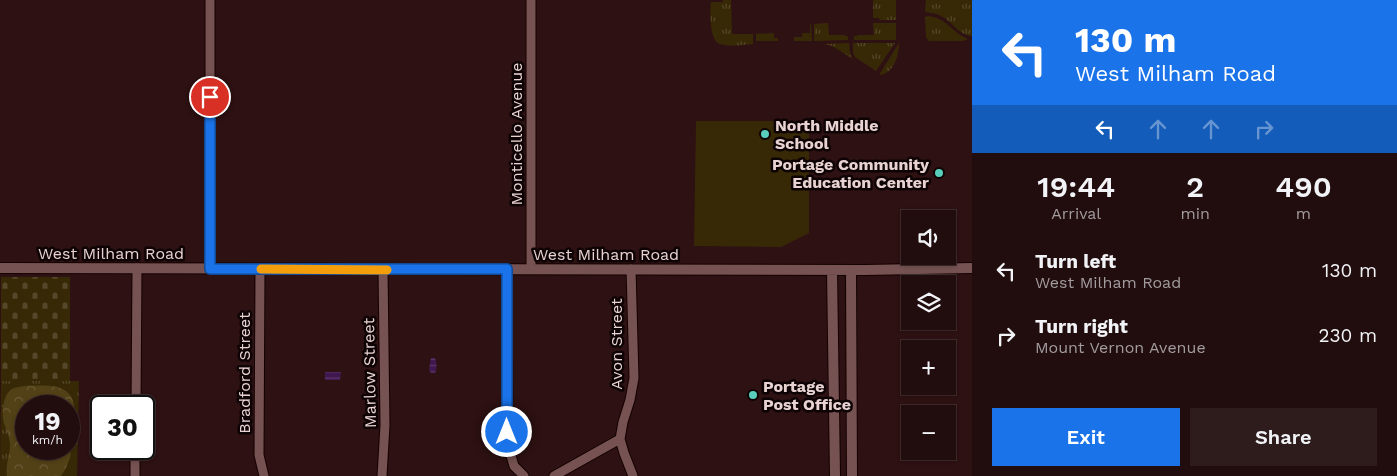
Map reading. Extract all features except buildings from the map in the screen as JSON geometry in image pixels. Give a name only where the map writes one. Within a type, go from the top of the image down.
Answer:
[{"type":"street","points":[[210,0],[210,269]]},
{"type":"street","name":"Monticello Avenue","points":[[531,0],[531,269]]},
{"type":"street","name":"West Milham Road","points":[[0,268],[383,270],[851,270],[972,268]]},
{"type":"street","points":[[136,268],[136,395]]},
{"type":"street","name":"Bradford Street","points":[[260,269],[259,455],[264,476]]},
{"type":"street","points":[[507,269],[508,444],[514,466],[524,476]]},
{"type":"street","name":"Avon Street","points":[[620,439],[634,378],[631,269]]},
{"type":"street","name":"Marlow Street","points":[[382,476],[385,425],[383,270]]},
{"type":"street","points":[[832,270],[835,476]]},
{"type":"street","points":[[851,270],[852,476]]},
{"type":"street","points":[[554,476],[620,439],[633,476]]},
{"type":"street","points":[[135,460],[135,476]]},
{"type":"green space","points":[[723,0],[731,0],[732,34],[753,34],[753,44],[736,46],[720,44],[716,41],[711,25],[711,2],[723,2]]},
{"type":"green space","points":[[873,0],[896,0],[896,20],[873,18]]},
{"type":"green space","points":[[926,0],[972,0],[972,36],[959,31],[939,15],[925,12]]},
{"type":"green space","points":[[925,17],[940,19],[957,33],[968,39],[963,41],[929,41],[926,37]]},
{"type":"green space","points":[[828,23],[829,35],[845,35],[848,36],[848,40],[814,41],[814,24]]},
{"type":"green space","points":[[873,23],[896,23],[896,40],[854,40],[854,36],[857,35],[874,35]]},
{"type":"green space","points":[[810,24],[812,41],[794,41],[794,37],[802,37],[802,33],[810,33]]},
{"type":"green space","points":[[774,33],[774,38],[778,38],[778,41],[756,41],[756,34]]},
{"type":"green space","points":[[849,43],[853,59],[832,46],[824,44]]},
{"type":"green space","points":[[853,43],[895,43],[876,71],[855,57]]},
{"type":"green space","points":[[899,43],[898,54],[894,64],[888,72],[879,75]]},
{"type":"green space","points":[[696,121],[809,121],[809,233],[781,247],[694,246]]},
{"type":"green space","points":[[1,277],[70,277],[70,381],[1,381]]},
{"type":"green space","points":[[1,381],[79,381],[79,395],[15,395],[15,460],[77,460],[77,476],[0,476]]},
{"type":"green space","points":[[22,386],[54,387],[61,388],[69,395],[15,395],[15,460],[69,460],[61,476],[7,476],[10,442],[4,422],[3,406],[6,396],[13,388]]},
{"type":"shaded area","points":[[431,358],[436,360],[435,373],[431,373],[429,370]]},
{"type":"shaded area","points":[[325,372],[341,372],[340,380],[325,380]]},
{"type":"slow traffic","points":[[261,269],[387,270]]},
{"type":"place","name":"North Middle School","points":[[765,134]]},
{"type":"place","name":"Portage Community Education Center","points":[[939,173]]},
{"type":"place","name":"Portage Post Office","points":[[753,395]]},
{"type":"route","points":[[210,97],[210,269],[507,269],[507,432]]}]
